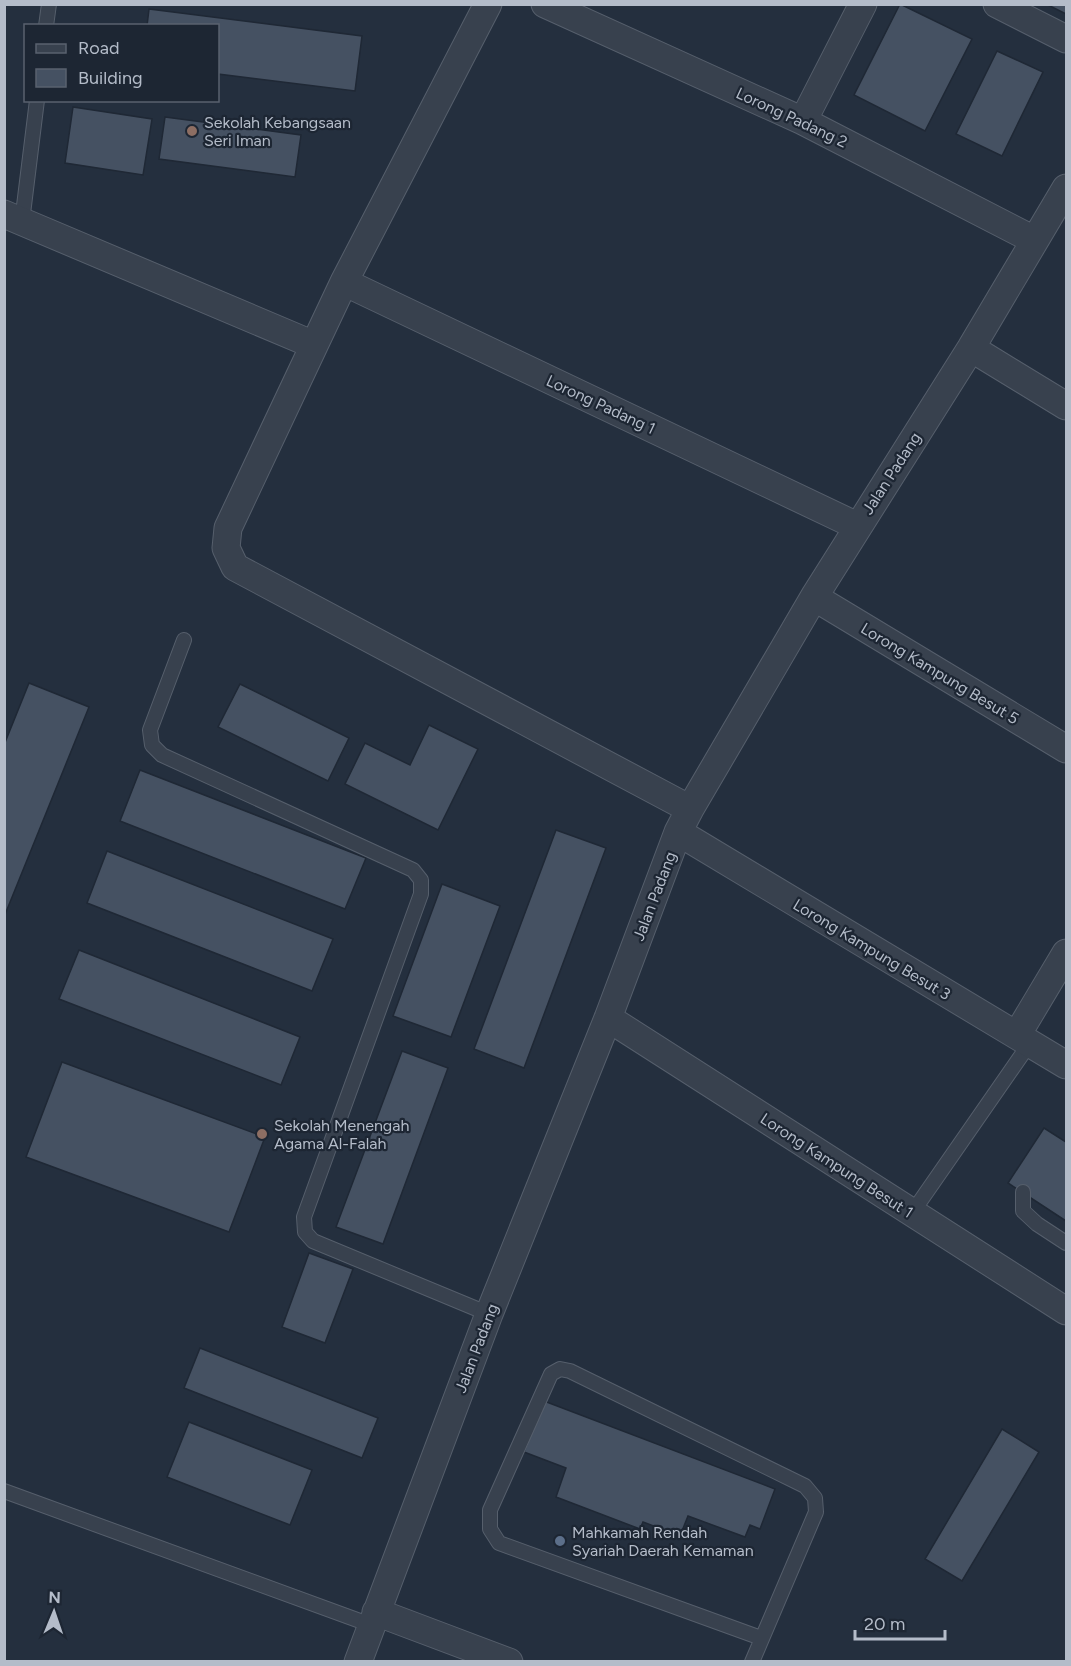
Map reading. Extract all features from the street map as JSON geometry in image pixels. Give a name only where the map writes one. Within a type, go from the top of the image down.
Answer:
[{"type":"street","name":"Lorong Kampung Besut 3","points":[[488,4],[344,282],[228,528],[226,548],[236,567],[684,821],[1066,1065]]},
{"type":"street","name":"Lorong Padang 2","points":[[545,4],[803,121],[1034,240]]},
{"type":"street","points":[[803,121],[863,4]]},
{"type":"street","points":[[997,4],[1066,39]]},
{"type":"street","name":"Jalan Padang","points":[[358,1662],[489,1314],[684,821],[814,597],[971,348],[1066,188]]},
{"type":"street","points":[[13,218],[314,345]]},
{"type":"street","name":"Lorong Padang 1","points":[[344,282],[857,526]]},
{"type":"street","points":[[971,348],[1066,406]]},
{"type":"street","name":"Lorong Kampung Besut 5","points":[[814,597],[1066,749]]},
{"type":"street","points":[[1023,1039],[1066,953]]},
{"type":"street","name":"Lorong Kampung Besut 1","points":[[608,1018],[1066,1311]]},
{"type":"street","points":[[374,1618],[509,1662]]},
{"type":"lane","points":[[46,24],[49,4]]},
{"type":"lane","points":[[13,218],[37,102]]},
{"type":"lane","points":[[184,640],[150,730],[152,745],[162,755],[413,870],[421,880],[421,894],[304,1217],[305,1232],[313,1241],[489,1314]]},
{"type":"lane","points":[[912,1213],[1023,1039]]},
{"type":"lane","points":[[1023,1192],[1023,1211],[1037,1224],[1066,1243]]},
{"type":"lane","points":[[752,1662],[816,1512],[814,1498],[810,1492],[805,1486],[570,1371],[560,1370],[551,1374],[490,1510],[490,1529],[499,1543],[761,1638]]},
{"type":"lane","points":[[4,1491],[374,1618]]},
{"type":"building","points":[[900,4],[972,39],[925,131],[854,95]]},
{"type":"building","points":[[1046,4],[1066,4],[1066,14]]},
{"type":"building","points":[[149,9],[362,36],[355,91],[219,74],[219,24],[147,24]]},
{"type":"building","points":[[997,51],[1043,72],[1002,156],[956,134]]},
{"type":"building","points":[[73,107],[152,119],[143,175],[65,163]]},
{"type":"building","points":[[165,117],[301,135],[295,177],[159,159]]},
{"type":"building","points":[[29,683],[89,707],[4,917],[4,745]]},
{"type":"building","points":[[240,684],[349,738],[328,781],[218,727]]},
{"type":"building","points":[[429,725],[478,749],[438,830],[345,784],[365,743],[410,765]]},
{"type":"building","points":[[140,770],[366,858],[345,909],[120,821]]},
{"type":"building","points":[[556,830],[606,848],[524,1068],[474,1049]]},
{"type":"building","points":[[107,851],[333,939],[312,991],[87,903]]},
{"type":"building","points":[[442,884],[500,906],[451,1037],[393,1016]]},
{"type":"building","points":[[79,950],[300,1037],[281,1085],[59,999]]},
{"type":"building","points":[[402,1051],[448,1068],[383,1244],[336,1227]]},
{"type":"building","points":[[62,1062],[265,1137],[229,1232],[26,1157]]},
{"type":"building","points":[[1044,1128],[1066,1142],[1066,1221],[1008,1183]]},
{"type":"building","points":[[309,1253],[353,1269],[325,1343],[282,1327]]},
{"type":"building","points":[[200,1348],[378,1418],[362,1458],[184,1388]]},
{"type":"building","points":[[544,1401],[775,1489],[760,1529],[750,1525],[745,1537],[688,1516],[680,1536],[643,1522],[640,1529],[556,1497],[566,1468],[524,1452]]},
{"type":"building","points":[[189,1422],[312,1470],[290,1525],[167,1477]]},
{"type":"building","points":[[1002,1429],[1039,1452],[962,1581],[925,1559]]},
{"type":"place","name":"Sekolah Kebangsaan Seri Iman","points":[[192,131]]},
{"type":"place","name":"Sekolah Menengah Agama Al-Falah","points":[[262,1134]]},
{"type":"place","name":"Mahkamah Rendah Syariah Daerah Kemaman","points":[[560,1541]]}]
